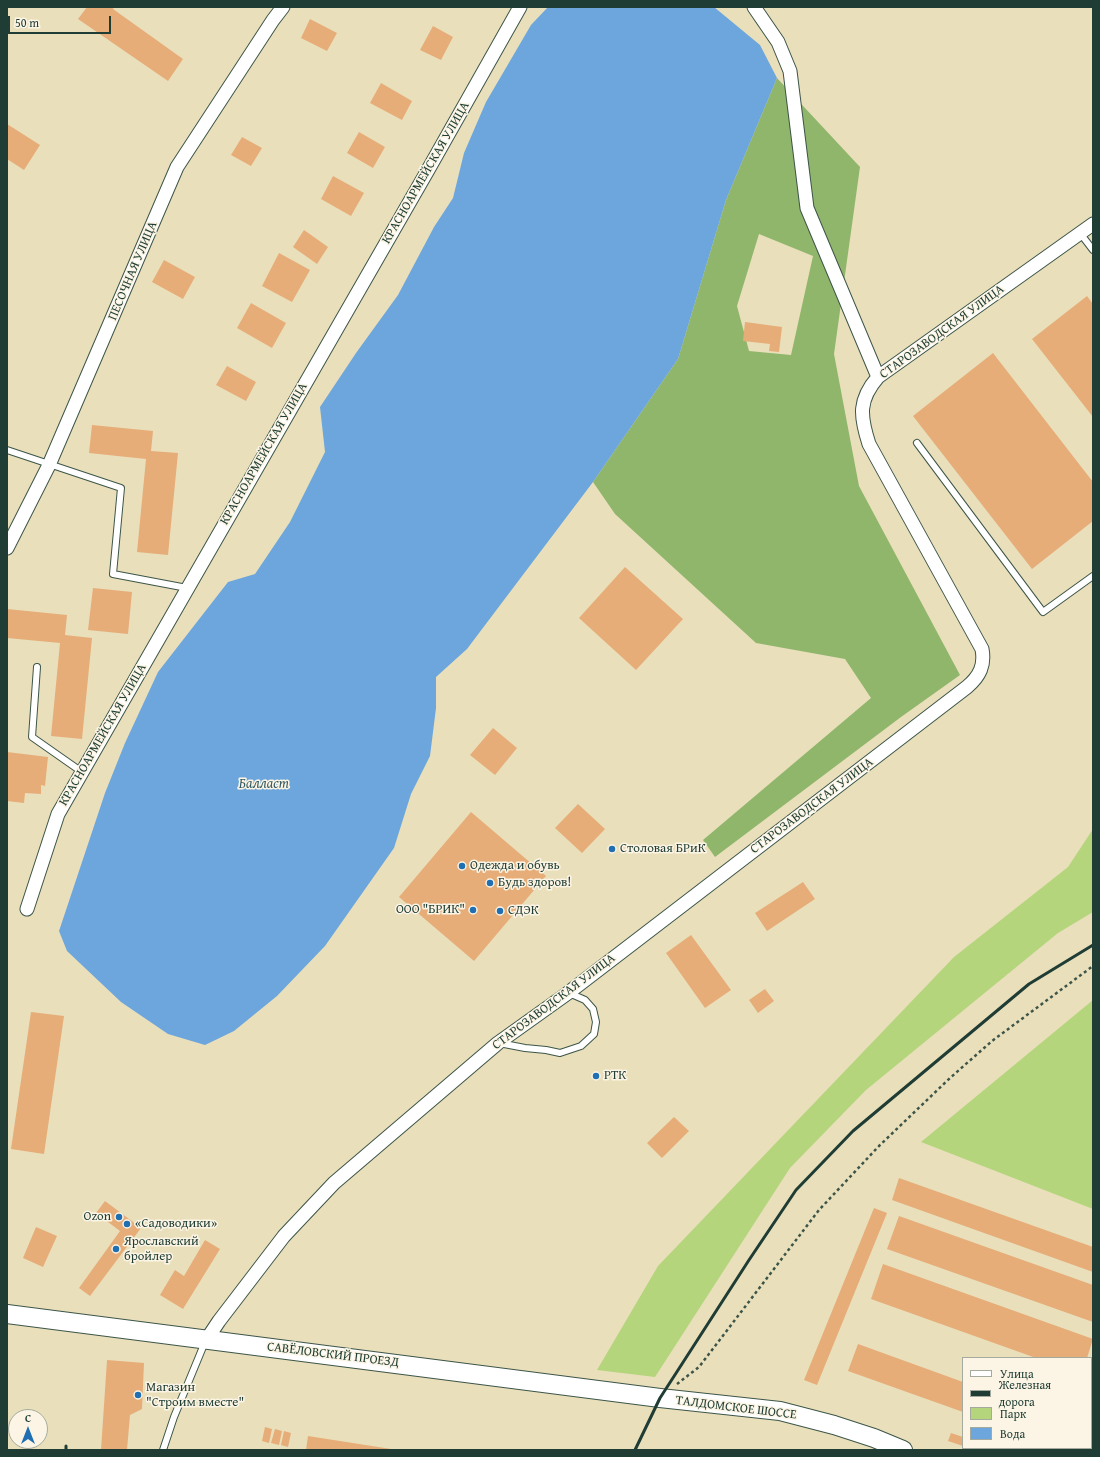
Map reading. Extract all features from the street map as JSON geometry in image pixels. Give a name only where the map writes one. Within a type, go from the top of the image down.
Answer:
[{"type":"main road","name":"САВЁЛОВСКИЙ ПРОЕЗД","points":[[7,1314],[665,1399]]},
{"type":"main road","name":"ТАЛДОМСКОЕ ШОССЕ","points":[[665,1399],[780,1411],[861,1433],[903,1450]]},
{"type":"street","name":"ПЕСОЧНАЯ УЛИЦА","points":[[7,548],[49,465],[178,167],[273,20],[283,7]]},
{"type":"street","name":"КРАСНОАРМЕЙСКАЯ УЛИЦА","points":[[26,909],[58,814],[520,7]]},
{"type":"street","points":[[754,7],[778,42],[790,71],[807,208],[878,377]]},
{"type":"street","name":"СТАРОЗАВОДСКАЯ УЛИЦА","points":[[207,1339],[218,1321],[284,1236],[334,1183],[498,1043],[568,993],[967,687],[981,671],[983,656],[982,649],[869,444],[865,432],[863,410],[864,398],[868,388],[878,377],[1093,224]]},
{"type":"lane","points":[[1080,234],[1093,250]]},
{"type":"lane","points":[[917,443],[1043,612],[1093,576]]},
{"type":"lane","points":[[7,450],[121,488],[113,574],[187,588]]},
{"type":"lane","points":[[37,667],[32,737],[82,772]]},
{"type":"lane","points":[[498,1043],[560,1053],[581,1046],[594,1034],[596,1022],[593,1009],[585,1000],[568,993]]},
{"type":"lane","points":[[162,1450],[174,1417],[207,1339]]},
{"type":"path","points":[[665,1399],[678,1383],[698,1367],[819,1210],[879,1146],[992,1040],[1093,966]]},
{"type":"green space","points":[[777,78],[860,167],[834,354],[859,486],[960,675],[901,717],[715,857],[703,840],[871,698],[845,659],[756,643],[615,514],[593,482],[678,359],[726,200]],"holes":[[[759,234],[813,256],[791,355],[749,351],[737,306]]]},
{"type":"green space","points":[[1093,829],[1093,912],[1058,933],[866,1090],[790,1168],[655,1377],[597,1370],[658,1266],[954,957],[1068,867]]},
{"type":"green space","points":[[1093,1000],[1093,1209],[921,1142]]},
{"type":"water","name":"Балласт","points":[[548,7],[714,7],[760,45],[777,78],[726,200],[678,359],[593,482],[467,649],[436,677],[436,708],[430,756],[411,794],[394,848],[325,946],[277,996],[234,1031],[205,1045],[168,1034],[121,1002],[67,951],[59,931],[105,793],[125,743],[158,672],[228,582],[255,574],[290,522],[325,452],[320,407],[356,353],[398,295],[434,227],[453,198],[464,153],[486,102],[531,25]]},
{"type":"building","points":[[87,7],[114,7],[113,9],[183,59],[168,81],[78,19]]},
{"type":"building","points":[[310,19],[337,33],[327,51],[301,38]]},
{"type":"building","points":[[433,26],[453,37],[441,60],[420,50]]},
{"type":"building","points":[[381,83],[412,101],[402,120],[370,103]]},
{"type":"building","points":[[7,124],[40,145],[24,170],[7,159]]},
{"type":"building","points":[[359,132],[385,147],[373,168],[347,153]]},
{"type":"building","points":[[242,137],[262,148],[251,166],[231,155]]},
{"type":"building","points":[[333,176],[364,193],[351,216],[321,199]]},
{"type":"building","points":[[304,230],[328,247],[317,264],[293,247]]},
{"type":"building","points":[[279,253],[310,270],[292,302],[262,286]]},
{"type":"building","points":[[164,260],[195,277],[183,299],[152,282]]},
{"type":"building","points":[[1087,296],[1093,304],[1093,417],[1032,339]]},
{"type":"building","points":[[251,303],[286,323],[272,348],[237,328]]},
{"type":"building","points":[[745,322],[782,327],[779,352],[769,351],[770,344],[743,341]]},
{"type":"building","points":[[993,353],[1093,482],[1093,521],[1032,569],[913,416]]},
{"type":"building","points":[[227,366],[256,382],[246,401],[216,385]]},
{"type":"building","points":[[92,425],[153,431],[151,451],[178,453],[168,555],[137,552],[146,459],[89,453]]},
{"type":"building","points":[[625,567],[683,619],[636,670],[579,618]]},
{"type":"building","points":[[93,588],[132,592],[128,634],[88,630]]},
{"type":"building","points":[[7,609],[67,615],[65,635],[92,638],[82,739],[51,736],[60,643],[7,638]]},
{"type":"building","points":[[493,728],[517,748],[495,775],[470,755]]},
{"type":"building","points":[[7,752],[48,757],[45,786],[41,785],[41,794],[25,793],[24,803],[7,801]]},
{"type":"building","points":[[578,804],[605,829],[582,853],[555,828]]},
{"type":"building","points":[[471,812],[546,876],[474,961],[399,897]]},
{"type":"building","points":[[803,882],[815,899],[767,931],[755,913]]},
{"type":"building","points":[[691,935],[731,990],[705,1008],[666,953]]},
{"type":"building","points":[[765,989],[774,1001],[758,1013],[749,1000]]},
{"type":"building","points":[[31,1012],[64,1016],[44,1154],[11,1149]]},
{"type":"building","points":[[674,1117],[689,1131],[662,1158],[647,1143]]},
{"type":"building","points":[[899,1178],[1093,1247],[1093,1272],[892,1200]]},
{"type":"building","points":[[105,1201],[141,1228],[90,1296],[79,1288],[120,1231],[96,1213]]},
{"type":"building","points":[[874,1208],[887,1213],[817,1385],[804,1380]]},
{"type":"building","points":[[899,1216],[1093,1285],[1093,1322],[887,1249]]},
{"type":"building","points":[[36,1227],[57,1236],[43,1267],[23,1258]]},
{"type":"building","points":[[205,1240],[220,1249],[183,1309],[160,1295],[175,1270],[184,1276]]},
{"type":"building","points":[[883,1264],[1093,1339],[1087,1357],[1033,1357],[871,1299]]},
{"type":"building","points":[[858,1344],[962,1382],[962,1412],[848,1371]]},
{"type":"building","points":[[107,1360],[144,1363],[142,1409],[130,1415],[127,1450],[101,1450]]},
{"type":"building","points":[[265,1427],[272,1429],[269,1443],[262,1441]]},
{"type":"building","points":[[275,1429],[282,1431],[279,1445],[271,1443]]},
{"type":"building","points":[[1093,1429],[1093,1450],[1085,1450],[1092,1449]]},
{"type":"building","points":[[284,1431],[291,1433],[288,1447],[281,1445]]},
{"type":"building","points":[[951,1433],[962,1437],[962,1446],[948,1441]]},
{"type":"building","points":[[308,1436],[391,1449],[391,1450],[306,1450]]},
{"type":"building","points":[[970,1449],[1000,1450],[973,1450]]},
{"type":"railway","points":[[635,1450],[660,1398],[796,1190],[853,1131],[1029,984],[1093,945]]},
{"type":"place","name":"Столовая БРиК","points":[[612,849]]},
{"type":"place","name":"Одежда и обувь","points":[[462,866]]},
{"type":"place","name":"Будь здоров!","points":[[490,883]]},
{"type":"place","name":"ООО \"БРИК\"","points":[[473,910]]},
{"type":"place","name":"СДЭК","points":[[500,911]]},
{"type":"place","name":"РТК","points":[[596,1076]]},
{"type":"place","name":"Ozon","points":[[119,1217]]},
{"type":"place","name":"«Садоводики»","points":[[127,1224]]},
{"type":"place","name":"Ярославский бройлер","points":[[116,1249]]},
{"type":"place","name":"Магазин \"Строим вместе\"","points":[[138,1395]]}]
